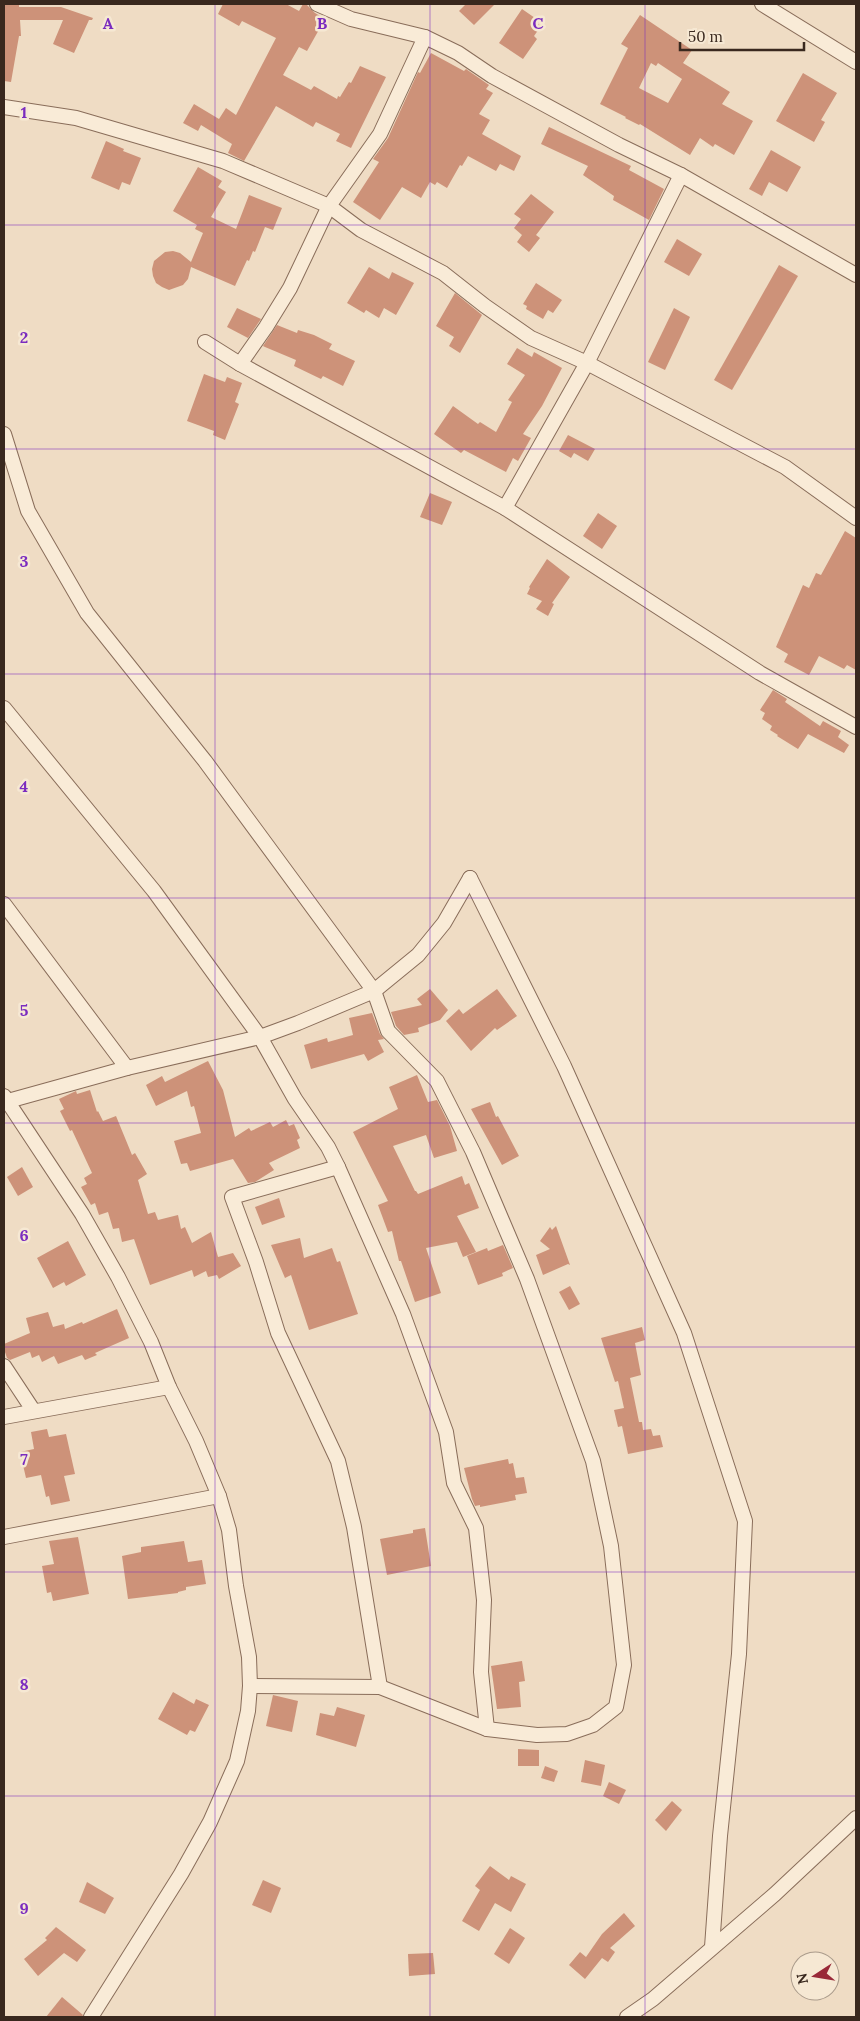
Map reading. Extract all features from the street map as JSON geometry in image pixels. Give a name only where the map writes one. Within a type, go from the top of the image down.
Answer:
[{"type":"street","points":[[317,4],[351,19],[425,37],[458,53],[492,76],[610,140],[681,175],[856,275]]},
{"type":"street","points":[[762,4],[856,62]]},
{"type":"street","points":[[240,364],[290,288],[329,206],[380,134],[425,37]]},
{"type":"street","points":[[4,107],[76,118],[223,161],[329,206],[361,230],[443,273],[531,338],[587,363],[785,467],[856,518]]},
{"type":"street","points":[[505,508],[587,363],[681,175]]},
{"type":"street","points":[[205,342],[240,364],[505,508],[760,673],[856,727]]},
{"type":"street","points":[[4,434],[28,511],[88,613],[205,761],[374,991],[388,1031],[437,1080],[473,1152],[527,1279],[594,1461],[611,1546],[624,1664],[616,1706],[593,1725],[567,1734],[537,1735],[487,1729],[380,1687],[250,1686]]},
{"type":"street","points":[[4,708],[154,891],[260,1037],[295,1099],[328,1147],[338,1167],[403,1314],[446,1432],[454,1482],[476,1528],[484,1600],[482,1672],[487,1729]]},
{"type":"street","points":[[91,2017],[181,1874],[210,1822],[237,1761],[248,1711],[250,1686],[249,1657],[236,1586],[229,1530],[219,1496],[196,1441],[169,1387],[151,1342],[118,1277],[82,1214],[6,1099],[260,1037],[374,991],[418,955],[444,923],[470,878],[564,1066],[684,1334],[745,1520],[740,1654],[720,1836],[712,1947]]},
{"type":"street","points":[[4,904],[127,1068]]},
{"type":"street","points":[[338,1167],[232,1198],[256,1262],[278,1333],[338,1461],[354,1527],[380,1687]]},
{"type":"street","points":[[4,1366],[33,1410]]},
{"type":"street","points":[[4,1417],[33,1410],[169,1387]]},
{"type":"street","points":[[4,1537],[219,1496]]},
{"type":"street","points":[[627,2017],[653,1999],[775,1894],[856,1818]]},
{"type":"building","points":[[4,4],[19,4],[19,7],[61,7],[93,18],[89,20],[74,53],[53,44],[63,20],[20,20],[21,36],[19,36],[11,82],[4,81]]},
{"type":"building","points":[[223,4],[286,4],[299,11],[303,4],[306,4],[325,19],[307,51],[299,47],[283,75],[311,90],[314,86],[337,99],[349,82],[351,83],[360,66],[386,77],[351,148],[336,141],[340,134],[316,122],[313,127],[276,106],[244,161],[228,153],[232,144],[201,125],[198,131],[183,123],[194,104],[219,119],[226,108],[236,115],[276,38],[242,21],[239,26],[218,14]]},
{"type":"building","points":[[466,4],[495,4],[474,25],[459,11]]},
{"type":"building","points":[[522,9],[535,18],[533,21],[541,26],[534,36],[537,39],[523,59],[499,43]]},
{"type":"building","points":[[640,15],[692,50],[683,63],[730,92],[722,104],[753,121],[734,155],[715,144],[713,147],[700,138],[690,155],[640,124],[600,104],[628,48],[621,44]],"holes":[[[651,63],[656,66],[658,63],[682,79],[668,103],[639,88]]]},
{"type":"building","points":[[431,53],[464,71],[466,69],[489,85],[486,89],[493,93],[479,114],[490,120],[482,134],[521,156],[514,171],[500,164],[496,171],[468,156],[462,166],[460,165],[447,188],[437,182],[435,185],[430,182],[421,198],[402,187],[380,220],[353,202],[379,162],[373,159],[388,138],[418,72],[420,73]]},
{"type":"building","points":[[803,73],[837,93],[821,120],[825,122],[814,142],[776,121]]},
{"type":"building","points":[[549,127],[631,166],[629,170],[664,189],[649,220],[613,200],[614,196],[583,175],[588,166],[541,144]]},
{"type":"building","points":[[106,141],[124,149],[123,151],[141,158],[130,185],[122,182],[119,190],[91,178]]},
{"type":"building","points":[[771,150],[801,167],[787,192],[769,182],[762,196],[749,189]]},
{"type":"building","points":[[198,167],[222,181],[218,187],[226,192],[211,217],[236,229],[249,195],[282,208],[273,230],[265,227],[255,252],[253,251],[249,261],[247,260],[235,286],[191,267],[188,279],[183,285],[169,290],[156,283],[152,269],[154,261],[165,252],[173,251],[180,253],[191,262],[203,233],[195,229],[197,225],[173,211]]},
{"type":"building","points":[[531,194],[554,212],[536,235],[540,238],[529,252],[517,242],[522,235],[514,228],[521,219],[514,214]]},
{"type":"building","points":[[677,239],[702,254],[689,276],[664,262]]},
{"type":"building","points":[[779,265],[798,276],[732,390],[714,380]]},
{"type":"building","points":[[369,267],[389,279],[392,272],[414,283],[396,315],[384,308],[379,318],[366,310],[364,313],[347,303]]},
{"type":"building","points":[[536,283],[562,300],[553,313],[548,310],[543,319],[526,309],[527,306],[523,304]]},
{"type":"building","points":[[455,293],[482,315],[460,353],[449,346],[454,337],[436,326]]},
{"type":"building","points":[[237,308],[261,319],[248,338],[227,327]]},
{"type":"building","points":[[674,308],[690,317],[665,370],[648,362]]},
{"type":"building","points":[[277,325],[297,333],[298,330],[314,335],[332,344],[329,349],[355,361],[343,386],[323,376],[321,379],[294,366],[296,360],[263,346]]},
{"type":"building","points":[[517,348],[532,357],[534,352],[562,368],[542,406],[523,434],[531,438],[518,461],[513,458],[506,472],[464,450],[461,453],[434,434],[453,406],[478,424],[480,422],[496,432],[512,402],[508,400],[525,375],[507,364]]},
{"type":"building","points":[[204,374],[225,382],[227,377],[242,383],[235,402],[239,404],[225,440],[213,435],[214,431],[187,421]]},
{"type":"building","points":[[568,435],[595,449],[588,461],[574,453],[571,458],[559,451]]},
{"type":"building","points":[[430,493],[452,502],[442,525],[420,517]]},
{"type":"building","points":[[598,513],[617,526],[602,549],[583,536]]},
{"type":"building","points":[[845,531],[856,538],[856,670],[847,665],[844,669],[819,656],[809,675],[784,662],[788,654],[776,647],[803,585],[809,588],[816,573],[821,575]]},
{"type":"building","points":[[547,559],[570,577],[552,603],[554,604],[548,616],[536,609],[542,601],[527,594],[529,587]]},
{"type":"building","points":[[773,690],[787,699],[785,702],[820,726],[823,721],[841,731],[838,737],[849,745],[844,753],[808,734],[798,749],[770,730],[772,726],[762,719],[765,713],[760,710]]},
{"type":"building","points":[[430,989],[448,1010],[440,1020],[418,1028],[419,1032],[404,1035],[396,1026],[391,1012],[422,1005],[417,999]]},
{"type":"building","points":[[497,989],[517,1016],[497,1030],[495,1028],[471,1051],[446,1021],[459,1009],[463,1014]]},
{"type":"building","points":[[372,1013],[380,1034],[384,1039],[378,1040],[384,1052],[368,1061],[364,1054],[311,1069],[304,1045],[327,1038],[328,1042],[353,1035],[349,1018]]},
{"type":"building","points":[[208,1061],[223,1090],[235,1137],[249,1128],[251,1131],[270,1122],[273,1127],[286,1120],[289,1126],[294,1124],[300,1138],[297,1140],[300,1148],[269,1163],[274,1170],[255,1182],[248,1183],[233,1159],[190,1171],[187,1163],[181,1164],[174,1141],[201,1133],[194,1106],[191,1107],[187,1091],[156,1106],[146,1085],[162,1076],[165,1082]]},
{"type":"building","points":[[417,1075],[428,1102],[437,1100],[450,1126],[457,1151],[434,1158],[426,1135],[393,1146],[418,1194],[462,1176],[465,1185],[469,1183],[479,1208],[457,1216],[476,1252],[463,1257],[457,1242],[426,1248],[441,1293],[415,1302],[401,1261],[399,1261],[392,1231],[388,1232],[378,1205],[388,1201],[353,1132],[398,1109],[389,1087]]},
{"type":"building","points":[[90,1090],[97,1112],[103,1121],[116,1116],[132,1155],[135,1153],[147,1174],[138,1180],[148,1214],[155,1212],[158,1220],[178,1215],[181,1229],[185,1227],[192,1243],[211,1232],[218,1257],[233,1253],[241,1266],[219,1279],[217,1275],[208,1277],[206,1271],[194,1277],[192,1270],[150,1285],[134,1239],[122,1242],[119,1228],[113,1229],[108,1212],[99,1215],[95,1203],[91,1205],[81,1187],[87,1184],[84,1178],[92,1173],[72,1130],[70,1131],[60,1111],[64,1109],[59,1099],[76,1091],[77,1094]]},
{"type":"building","points":[[490,1102],[496,1117],[498,1116],[519,1156],[502,1165],[471,1109]]},
{"type":"building","points":[[22,1167],[33,1187],[18,1196],[7,1177]]},
{"type":"building","points":[[279,1198],[285,1217],[262,1225],[255,1207]]},
{"type":"building","points":[[556,1226],[570,1265],[568,1264],[543,1275],[536,1255],[550,1249],[540,1241],[550,1227],[552,1230]]},
{"type":"building","points":[[300,1238],[304,1258],[332,1248],[337,1262],[340,1261],[358,1314],[309,1330],[291,1275],[285,1278],[271,1245]]},
{"type":"building","points":[[68,1241],[86,1275],[66,1286],[64,1282],[53,1288],[37,1258]]},
{"type":"building","points":[[503,1245],[513,1268],[502,1273],[503,1276],[478,1285],[467,1256],[487,1248],[488,1251]]},
{"type":"building","points":[[570,1286],[580,1304],[569,1310],[559,1292]]},
{"type":"building","points":[[117,1309],[129,1338],[95,1353],[97,1355],[85,1360],[82,1355],[58,1364],[54,1356],[42,1362],[39,1355],[32,1358],[30,1352],[10,1360],[7,1358],[4,1344],[30,1333],[26,1318],[48,1312],[53,1327],[64,1324],[65,1329],[82,1322],[83,1324]]},
{"type":"building","points":[[642,1327],[645,1340],[635,1343],[641,1375],[630,1378],[639,1422],[642,1422],[643,1430],[651,1429],[653,1436],[660,1435],[663,1447],[628,1454],[622,1426],[618,1427],[614,1410],[624,1408],[618,1381],[615,1382],[601,1338]]},
{"type":"building","points":[[47,1429],[49,1437],[66,1434],[75,1474],[64,1476],[70,1501],[51,1505],[49,1496],[46,1497],[41,1475],[26,1478],[20,1452],[34,1449],[31,1432]]},
{"type":"building","points":[[508,1459],[509,1464],[513,1463],[516,1478],[524,1477],[527,1493],[515,1495],[516,1500],[480,1507],[480,1505],[475,1506],[464,1468]]},
{"type":"building","points":[[425,1528],[431,1566],[387,1575],[380,1539],[413,1533],[413,1530]]},
{"type":"building","points":[[78,1537],[89,1594],[53,1601],[51,1592],[47,1593],[42,1566],[54,1564],[49,1541]]},
{"type":"building","points":[[184,1541],[188,1562],[202,1560],[206,1584],[186,1587],[186,1590],[178,1593],[128,1599],[122,1556],[141,1552],[141,1547]]},
{"type":"building","points":[[522,1661],[525,1681],[519,1682],[521,1707],[497,1709],[491,1666]]},
{"type":"building","points":[[173,1692],[194,1704],[196,1699],[209,1705],[195,1732],[190,1730],[187,1735],[158,1719]]},
{"type":"building","points":[[273,1695],[298,1701],[292,1732],[266,1726]]},
{"type":"building","points":[[337,1707],[365,1715],[356,1747],[316,1735],[320,1713],[334,1716]]},
{"type":"building","points":[[518,1749],[539,1750],[539,1766],[518,1766]]},
{"type":"building","points":[[585,1760],[605,1765],[601,1786],[581,1782]]},
{"type":"building","points":[[545,1766],[558,1771],[554,1782],[541,1778]]},
{"type":"building","points":[[609,1782],[626,1790],[619,1804],[603,1796]]},
{"type":"building","points":[[672,1801],[682,1810],[666,1831],[655,1820]]},
{"type":"building","points":[[490,1866],[509,1880],[511,1876],[526,1884],[511,1912],[495,1903],[479,1931],[462,1921],[480,1890],[475,1886]]},
{"type":"building","points":[[263,1880],[281,1888],[271,1913],[252,1905]]},
{"type":"building","points":[[87,1882],[114,1898],[105,1914],[79,1902]]},
{"type":"building","points":[[624,1913],[635,1926],[610,1948],[615,1952],[608,1962],[602,1958],[585,1979],[569,1965],[580,1952],[586,1957],[602,1934]]},
{"type":"building","points":[[56,1927],[86,1950],[77,1962],[64,1953],[38,1976],[24,1959],[47,1940],[45,1938]]},
{"type":"building","points":[[510,1928],[525,1938],[509,1964],[494,1954]]},
{"type":"building","points":[[433,1953],[435,1974],[409,1976],[408,1954]]},
{"type":"building","points":[[62,1997],[83,2015],[82,2017],[46,2017]]}]
